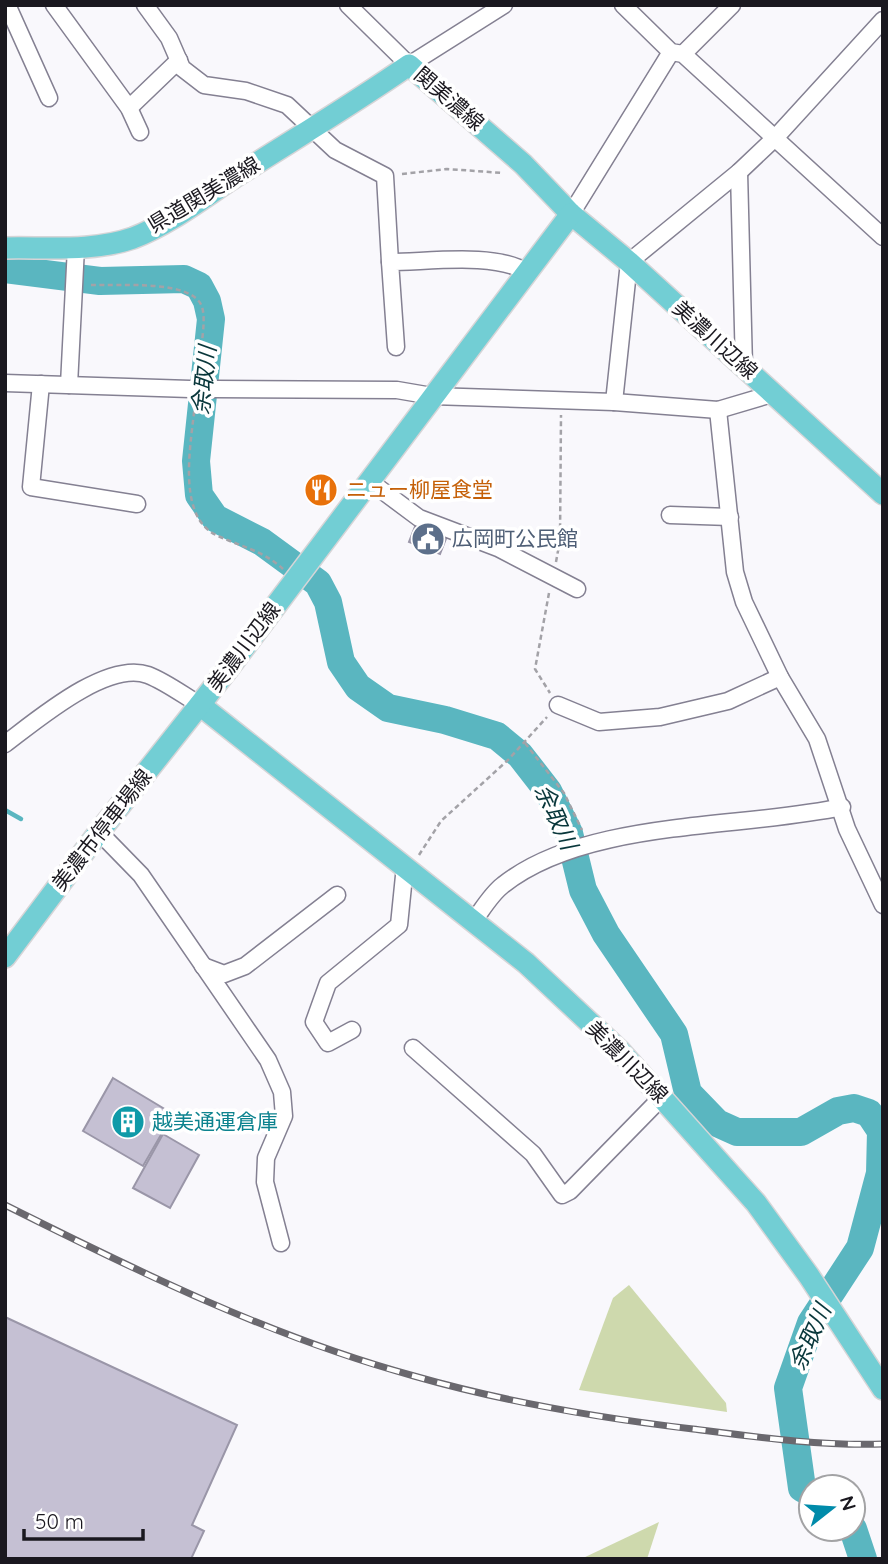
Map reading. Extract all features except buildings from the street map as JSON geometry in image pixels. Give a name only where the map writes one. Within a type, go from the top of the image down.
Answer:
[{"type":"main road","name":"関美濃線","points":[[313,128],[338,115],[409,65],[523,164],[570,214]]},
{"type":"main road","name":"県道関美濃線","points":[[9,244],[99,246],[133,237],[169,219],[313,128]]},
{"type":"main road","name":"美濃川辺線","points":[[883,494],[629,262],[570,214],[200,705],[526,963],[620,1051],[744,1188],[809,1276],[883,1389]]},
{"type":"main road","name":"美濃市停車場線","points":[[5,957],[99,832],[200,705]]},
{"type":"street","points":[[54,5],[130,108],[140,132]]},
{"type":"street","points":[[145,5],[169,38],[182,68],[204,85],[246,91],[287,105],[335,150],[385,176],[396,347]]},
{"type":"street","points":[[348,5],[409,65],[504,5]]},
{"type":"street","points":[[623,5],[776,137],[883,237]]},
{"type":"street","points":[[570,214],[677,53],[732,5]]},
{"type":"street","points":[[9,9],[49,97]]},
{"type":"street","points":[[614,402],[629,262],[739,172],[776,137],[883,20]]},
{"type":"street","points":[[130,108],[179,60]]},
{"type":"street","points":[[739,172],[744,367]]},
{"type":"street","points":[[69,385],[76,247]]},
{"type":"street","points":[[390,262],[492,261],[516,265],[526,272]]},
{"type":"street","points":[[5,383],[215,389],[397,390],[432,396],[614,402],[718,410],[772,394]]},
{"type":"street","points":[[41,384],[31,487],[136,503]]},
{"type":"street","points":[[718,410],[735,572],[744,602],[780,677],[817,739],[848,829],[883,905]]},
{"type":"street","points":[[368,480],[419,517],[498,548],[577,589]]},
{"type":"street","points":[[670,516],[730,517]]},
{"type":"street","points":[[5,744],[95,682],[117,674],[146,674],[200,705]]},
{"type":"street","points":[[558,705],[599,722],[660,717],[728,702],[780,677]]},
{"type":"street","points":[[473,922],[500,886],[525,869],[585,845],[842,807]]},
{"type":"street","points":[[99,832],[141,875],[268,1060],[282,1092],[284,1116],[266,1158],[265,1182],[281,1243]]},
{"type":"street","points":[[352,1030],[327,1043],[314,1023],[328,983],[399,925],[408,868]]},
{"type":"street","points":[[203,966],[224,974],[245,966],[337,895]]},
{"type":"street","points":[[413,1048],[533,1154],[562,1195],[570,1191],[662,1097]]},
{"type":"path","points":[[385,176],[447,169],[512,176]]},
{"type":"path","points":[[74,283],[183,289],[197,296],[204,310],[194,388],[188,480],[193,509],[212,533],[271,558],[296,578]]},
{"type":"path","points":[[408,868],[441,821],[508,760],[558,705],[535,669],[561,540],[561,400]]},
{"type":"path","points":[[524,743],[564,793],[582,827],[585,845]]},
{"type":"green space","points":[[629,1285],[726,1403],[727,1412],[579,1390],[613,1298]]},
{"type":"green space","points":[[659,1522],[647,1559],[581,1559]]},
{"type":"waterway","name":"余取川","points":[[5,269],[100,281],[184,279],[199,286],[207,301],[211,319],[196,461],[199,495],[215,518],[262,542],[318,583],[328,602],[341,662],[358,687],[388,708],[445,720],[497,736],[520,755],[548,791],[569,833],[583,890],[606,934],[674,1034],[688,1093],[717,1123],[737,1132],[801,1132],[838,1111],[854,1108],[869,1113],[881,1131],[880,1173],[860,1248],[811,1323],[788,1388],[800,1473]]},
{"type":"waterway","points":[[5,810],[21,819]]},
{"type":"waterway","name":"余取川","points":[[858,1543],[863,1559]]},
{"type":"railway","points":[[5,1205],[205,1301],[308,1342],[414,1376],[517,1401],[623,1420],[788,1440],[883,1444]]},
{"type":"place","name":"ニュー柳屋食堂","points":[[321,490]]},
{"type":"place","name":"広岡町公民館","points":[[428,539]]},
{"type":"place","name":"越美通運倉庫","points":[[128,1122]]}]
